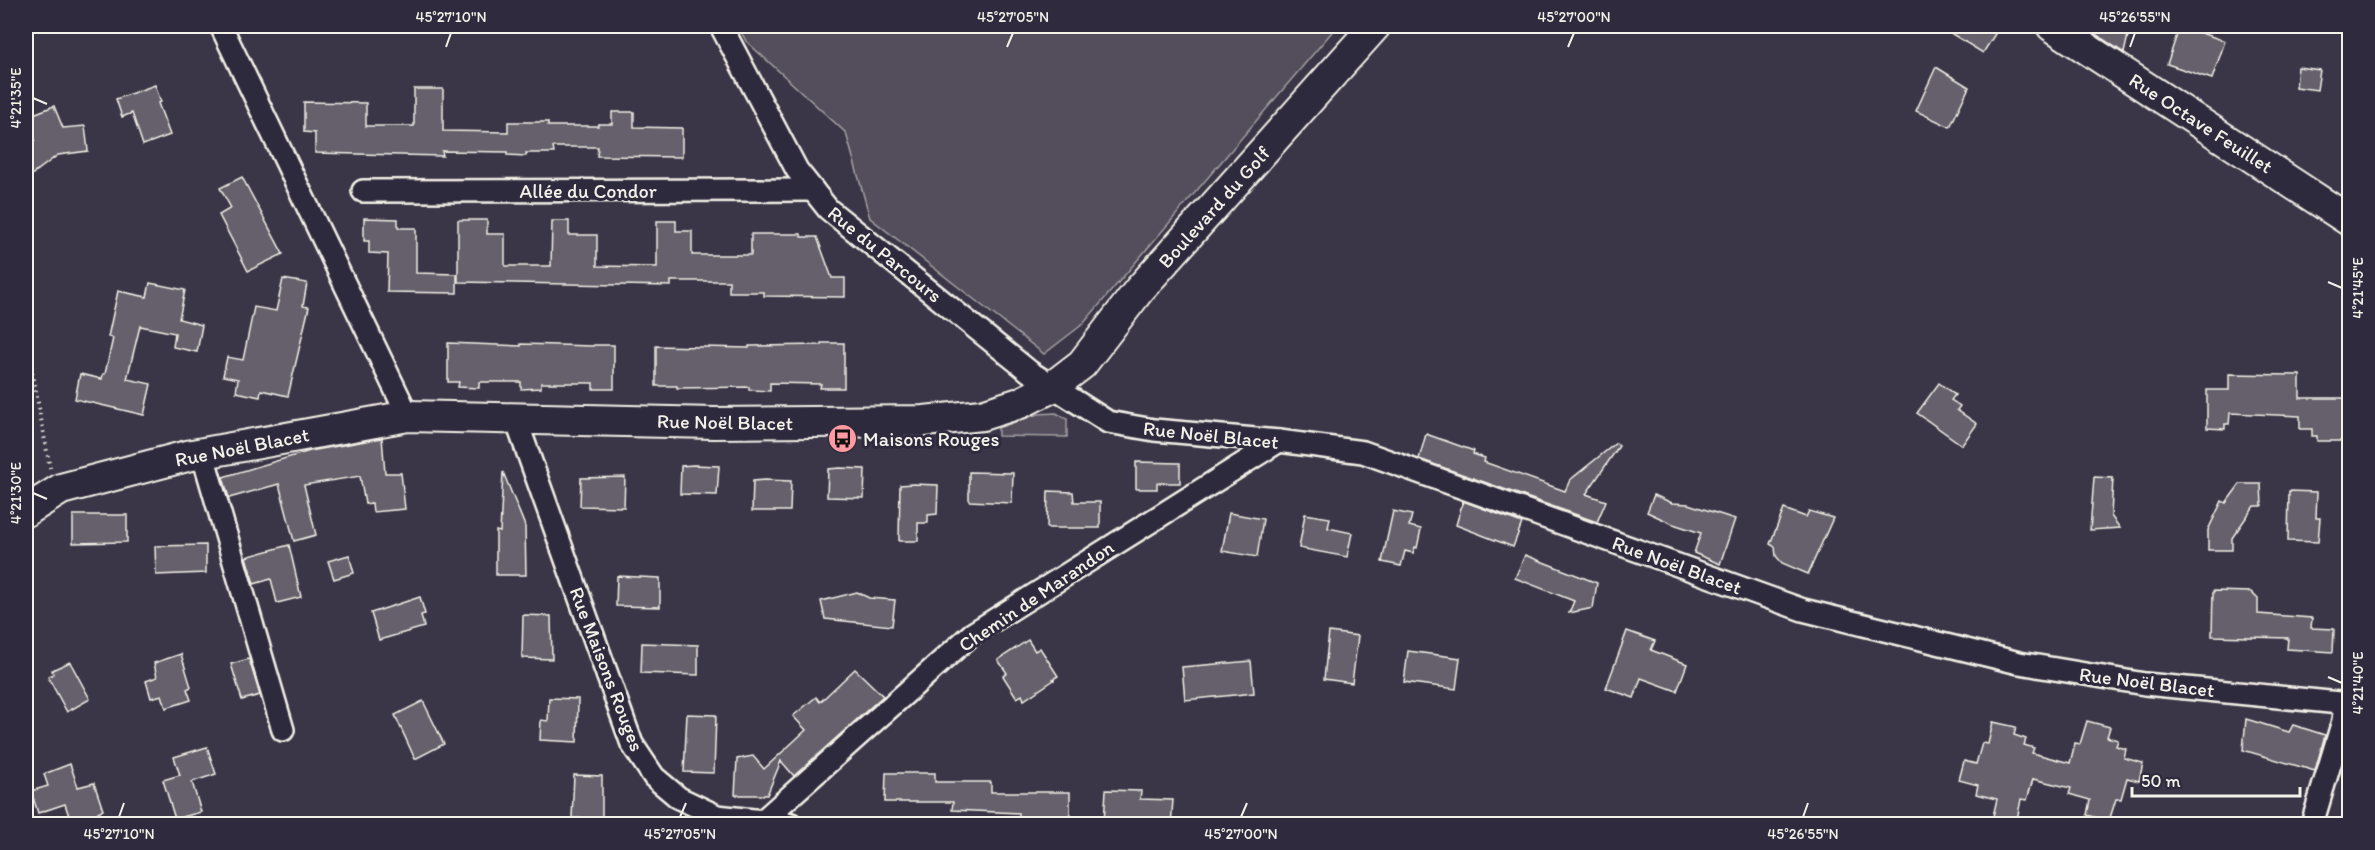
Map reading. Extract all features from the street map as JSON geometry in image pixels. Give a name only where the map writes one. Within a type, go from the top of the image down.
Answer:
[{"type":"street","points":[[221,26],[408,416]]},
{"type":"street","name":"Rue du Parcours","points":[[721,26],[797,170],[828,209],[1030,372],[1052,387]]},
{"type":"street","name":"Boulevard du Golf","points":[[1052,387],[1082,364],[1139,290],[1375,26]]},
{"type":"street","name":"Rue Octave Feuillet","points":[[2052,26],[2349,220]]},
{"type":"street","name":"Allée du Condor","points":[[363,191],[813,190]]},
{"type":"street","name":"Rue Noël Blacet","points":[[26,512],[57,491],[202,452],[408,416],[714,423],[924,421],[982,415],[1020,403],[1052,387],[1108,422],[1154,430],[1279,441],[1363,453],[1803,610],[1996,658],[2145,684],[2347,704]]},
{"type":"street","name":"Rue Maisons Rouges","points":[[515,417],[632,744],[654,777],[680,798],[717,816],[791,825]]},
{"type":"street","name":"Chemin de Marandon","points":[[760,823],[972,634],[1279,441]]},
{"type":"street","points":[[202,452],[284,730]]},
{"type":"street","points":[[2312,825],[2347,704]]},
{"type":"path","points":[[26,337],[57,491]]},
{"type":"shaded area","points":[[738,26],[1337,26],[1083,324],[1044,354],[870,218],[846,133],[746,41]]},
{"type":"shaded area","points":[[1056,413],[1067,419],[1067,437],[998,436],[998,428],[1038,414]]},
{"type":"building","points":[[1939,26],[2000,26],[1983,53]]},
{"type":"building","points":[[2083,26],[2120,26],[2129,31],[2124,53]]},
{"type":"building","points":[[2180,26],[2225,41],[2212,79],[2167,64]]},
{"type":"building","points":[[1936,67],[1969,87],[1950,127],[1916,111]]},
{"type":"building","points":[[2298,67],[2320,70],[2317,90],[2296,87]]},
{"type":"building","points":[[155,85],[161,102],[158,103],[170,135],[143,145],[132,113],[122,117],[116,99]]},
{"type":"building","points":[[414,89],[443,89],[443,131],[508,132],[508,122],[548,122],[548,126],[598,126],[598,124],[612,124],[612,112],[634,112],[634,127],[682,128],[682,157],[597,156],[598,147],[553,147],[554,153],[526,153],[526,156],[507,155],[507,152],[442,151],[443,156],[315,153],[315,133],[304,132],[304,102],[366,103],[366,126],[414,126]]},
{"type":"building","points":[[54,106],[63,128],[85,126],[88,151],[58,155],[26,179],[26,147],[35,140],[26,117]]},
{"type":"building","points":[[242,177],[283,254],[248,271],[219,215],[231,208],[220,188]]},
{"type":"building","points":[[364,218],[398,219],[398,228],[416,228],[416,273],[457,274],[457,293],[387,292],[388,254],[369,253],[369,241],[364,241]]},
{"type":"building","points":[[458,220],[487,220],[487,234],[505,234],[505,266],[551,266],[552,221],[569,221],[569,235],[597,235],[597,266],[657,267],[657,221],[676,221],[676,231],[692,231],[692,255],[751,255],[751,234],[801,234],[801,237],[817,237],[832,278],[845,278],[845,297],[764,296],[764,292],[729,292],[729,281],[671,281],[671,286],[458,282]]},
{"type":"building","points":[[283,279],[307,283],[303,306],[309,307],[288,396],[261,390],[260,397],[236,392],[238,379],[223,376],[227,357],[243,360],[254,307],[276,311]]},
{"type":"building","points":[[150,283],[185,290],[179,319],[202,325],[197,352],[173,347],[175,333],[140,326],[127,379],[151,384],[144,415],[75,399],[80,374],[102,379],[105,374],[113,338],[108,337],[118,291],[147,297]]},
{"type":"building","points":[[448,343],[521,346],[521,344],[614,345],[614,389],[593,389],[593,383],[541,383],[541,388],[521,389],[521,382],[479,382],[479,388],[458,387],[459,382],[448,382]]},
{"type":"building","points":[[821,343],[844,343],[844,388],[820,388],[821,384],[770,383],[770,391],[749,390],[749,387],[656,386],[656,346],[749,348],[749,346],[821,345]]},
{"type":"building","points":[[2229,374],[2300,375],[2300,398],[2349,398],[2349,441],[2317,441],[2317,436],[2312,436],[2312,429],[2300,429],[2300,416],[2230,413],[2229,424],[2225,424],[2225,429],[2207,428],[2207,390],[2229,390]]},
{"type":"building","points":[[1939,383],[1955,395],[1951,400],[1960,406],[1957,410],[1977,424],[1962,445],[1917,413]]},
{"type":"building","points":[[1426,434],[1474,451],[1473,454],[1485,458],[1484,462],[1565,491],[1570,480],[1616,443],[1619,446],[1586,494],[1606,501],[1597,522],[1419,459]]},
{"type":"building","points":[[382,438],[385,473],[401,473],[405,509],[373,512],[372,503],[365,504],[360,476],[304,485],[316,535],[294,541],[279,484],[229,498],[223,477],[310,451]]},
{"type":"building","points":[[1136,462],[1180,463],[1180,483],[1157,483],[1157,489],[1136,489]]},
{"type":"building","points":[[681,466],[719,466],[717,495],[680,494]]},
{"type":"building","points":[[828,469],[865,469],[864,498],[827,497]]},
{"type":"building","points":[[503,472],[525,526],[526,575],[496,575],[496,531],[500,532]]},
{"type":"building","points":[[969,472],[1013,473],[1012,503],[969,501]]},
{"type":"building","points":[[625,477],[624,507],[580,506],[581,478]]},
{"type":"building","points":[[2094,477],[2113,478],[2111,516],[2120,528],[2090,530]]},
{"type":"building","points":[[753,481],[791,481],[790,511],[752,511]]},
{"type":"building","points":[[2240,484],[2261,484],[2262,506],[2254,506],[2232,538],[2232,550],[2208,550],[2208,530],[2222,501],[2226,503]]},
{"type":"building","points":[[900,485],[938,485],[937,514],[928,515],[928,523],[918,523],[918,541],[899,541]]},
{"type":"building","points":[[1048,491],[1073,492],[1074,502],[1100,502],[1100,528],[1047,528]]},
{"type":"building","points":[[2289,491],[2317,492],[2316,518],[2320,518],[2318,542],[2288,541]]},
{"type":"building","points":[[1654,495],[1672,503],[1688,504],[1735,519],[1720,564],[1694,553],[1701,533],[1647,512]]},
{"type":"building","points":[[1463,501],[1522,523],[1513,547],[1456,525]]},
{"type":"building","points":[[1784,509],[1806,517],[1809,511],[1833,518],[1808,574],[1782,563],[1776,556],[1775,547],[1770,544]]},
{"type":"building","points":[[1393,511],[1412,515],[1409,526],[1421,529],[1417,548],[1415,547],[1413,553],[1405,551],[1401,566],[1382,562]]},
{"type":"building","points":[[1229,513],[1263,519],[1257,557],[1222,551]]},
{"type":"building","points":[[1305,514],[1330,518],[1328,528],[1352,533],[1347,557],[1299,548]]},
{"type":"building","points":[[73,515],[127,515],[127,542],[73,543]]},
{"type":"building","points":[[206,545],[206,573],[156,575],[155,546]]},
{"type":"building","points":[[289,545],[301,597],[277,603],[271,579],[254,584],[246,557]]},
{"type":"building","points":[[349,555],[354,573],[334,579],[328,561]]},
{"type":"building","points":[[1525,555],[1597,583],[1593,608],[1569,613],[1574,601],[1515,578]]},
{"type":"building","points":[[617,576],[660,578],[660,607],[616,606]]},
{"type":"building","points":[[2213,591],[2251,592],[2258,599],[2258,614],[2312,618],[2311,628],[2334,629],[2333,652],[2287,649],[2288,638],[2212,636]]},
{"type":"building","points":[[857,592],[869,598],[895,600],[892,626],[825,619],[821,601]]},
{"type":"building","points":[[420,597],[425,614],[421,615],[424,627],[379,640],[371,613]]},
{"type":"building","points":[[523,615],[551,616],[552,659],[522,658]]},
{"type":"building","points":[[1627,631],[1655,641],[1651,650],[1687,664],[1677,691],[1641,678],[1634,698],[1606,688]]},
{"type":"building","points":[[1329,632],[1358,636],[1352,683],[1324,679]]},
{"type":"building","points":[[1028,640],[1035,651],[1040,648],[1058,676],[1024,700],[1022,695],[1017,698],[1003,676],[1007,673],[998,660]]},
{"type":"building","points":[[642,643],[698,645],[698,675],[641,673]]},
{"type":"building","points":[[1408,651],[1460,658],[1456,689],[1404,682]]},
{"type":"building","points":[[181,654],[191,687],[187,689],[191,700],[166,708],[162,695],[151,698],[146,681],[157,677],[154,663]]},
{"type":"building","points":[[249,659],[260,695],[242,700],[231,664]]},
{"type":"building","points":[[1251,661],[1254,693],[1185,700],[1182,667]]},
{"type":"building","points":[[70,662],[90,699],[67,712],[48,677],[53,674],[52,670]]},
{"type":"building","points":[[855,669],[883,696],[794,776],[781,761],[767,795],[735,795],[737,759],[753,756],[764,769],[806,730],[793,716],[816,697],[820,702]]},
{"type":"building","points":[[549,698],[578,699],[577,742],[540,740],[541,720],[548,721]]},
{"type":"building","points":[[423,701],[444,744],[415,759],[395,715]]},
{"type":"building","points":[[687,714],[716,715],[714,773],[684,772]]},
{"type":"building","points":[[2246,719],[2289,732],[2293,725],[2325,735],[2315,771],[2243,750]]},
{"type":"building","points":[[2087,721],[2110,727],[2107,737],[2118,740],[2116,746],[2126,749],[2124,758],[2143,763],[2139,781],[2127,778],[2121,799],[2116,799],[2109,821],[2087,815],[2090,800],[2069,794],[2071,788],[2033,779],[2027,800],[2021,799],[2016,825],[1991,825],[1997,799],[1976,794],[1978,785],[1959,780],[1964,761],[1976,764],[1982,743],[1988,744],[1993,722],[2016,727],[2014,735],[2026,739],[2024,745],[2034,748],[2032,753],[2070,763],[2075,743],[2080,744]]},
{"type":"building","points":[[207,747],[216,774],[192,782],[201,812],[175,819],[163,780],[180,775],[174,757]]},
{"type":"building","points":[[70,764],[78,787],[94,783],[103,810],[98,812],[102,825],[72,825],[65,804],[38,813],[31,791],[48,786],[44,774]]},
{"type":"building","points":[[886,773],[935,773],[935,782],[991,782],[991,792],[1070,792],[1070,816],[1057,816],[1057,821],[1019,820],[1019,813],[952,810],[953,802],[885,802]]},
{"type":"building","points":[[574,775],[602,776],[602,819],[572,818]]},
{"type":"building","points":[[1106,790],[1141,791],[1140,799],[1173,800],[1171,825],[1104,822]]},
{"type":"place","name":"Maisons Rouges","points":[[842,439]]}]
